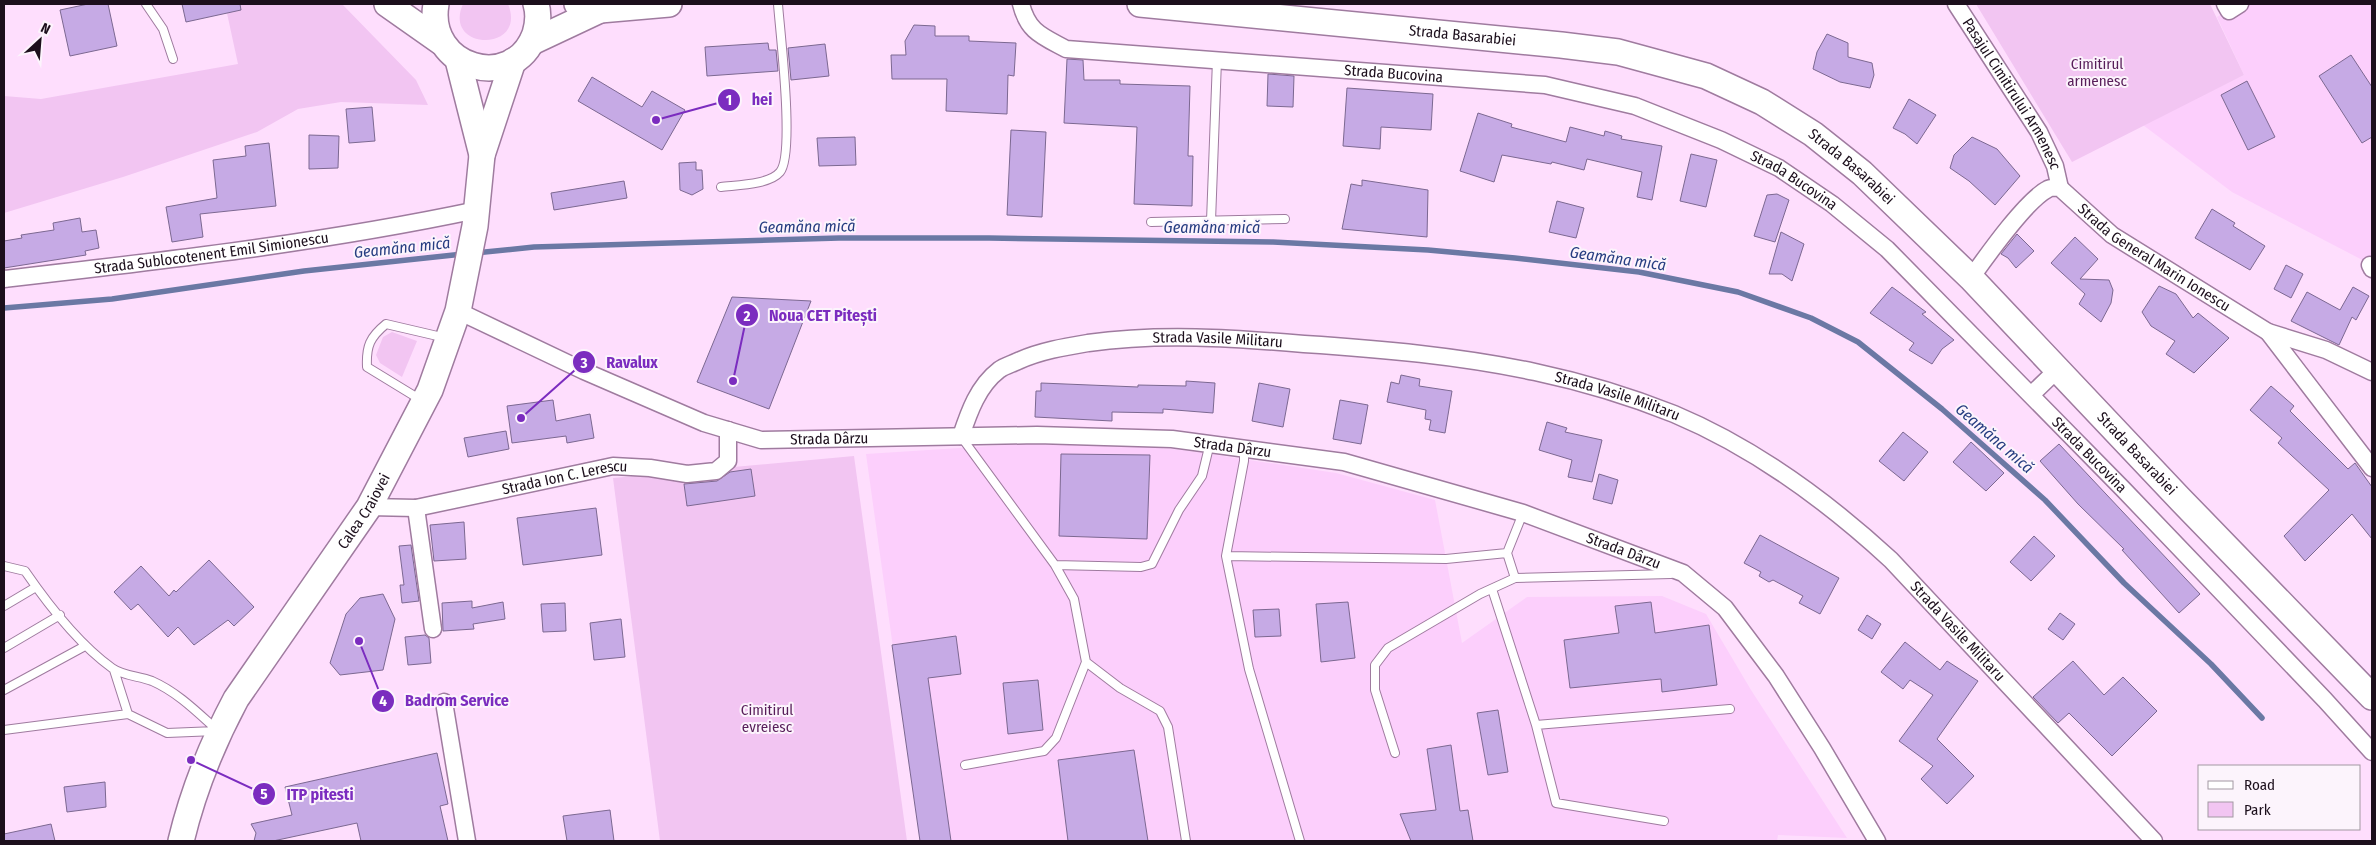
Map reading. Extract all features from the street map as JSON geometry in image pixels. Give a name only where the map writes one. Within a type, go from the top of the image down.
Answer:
[{"type":"main road","points":[[387,4],[441,42],[458,60],[471,66],[486,68],[500,66],[513,60],[532,42],[589,7],[668,4]]},
{"type":"main road","points":[[436,4],[435,28],[441,42]]},
{"type":"main road","points":[[532,42],[538,26],[536,4]]},
{"type":"main road","name":"Strada Basarabiei","points":[[1140,4],[1618,52],[1706,76],[1762,102],[1813,134],[1862,173],[1971,278],[2179,498],[2372,697]]},
{"type":"main road","points":[[458,60],[482,156]]},
{"type":"main road","points":[[482,156],[513,60]]},
{"type":"main road","name":"Calea Craiovei","points":[[181,841],[198,782],[219,731],[247,682],[369,507],[425,403],[458,310],[476,218],[482,156]]},
{"type":"street","name":"Strada Bucovina","points":[[1021,4],[1025,21],[1042,37],[1066,48],[1545,85],[1635,106],[1721,140],[1779,168],[1832,204],[1887,249],[2031,395],[2325,700],[2372,752]]},
{"type":"street","name":"Pasajul Cimitirului Armenesc","points":[[1956,4],[2039,132],[2055,166],[2060,188]]},
{"type":"street","points":[[2225,4],[2228,11],[2240,4]]},
{"type":"street","points":[[1971,278],[1986,255],[2032,202],[2049,188],[2060,188]]},
{"type":"street","name":"Strada General Marin Ionescu","points":[[2060,188],[2112,235],[2268,332],[2326,350],[2372,372]]},
{"type":"street","name":"Strada Sublocotenent Emil Simionescu","points":[[4,279],[162,262],[476,218]]},
{"type":"street","name":"Strada Dârzu","points":[[458,310],[584,371],[704,423],[761,440],[1036,434],[1172,439],[1344,462],[1523,513],[1683,573],[1725,608],[1776,676],[1822,748],[1877,841]]},
{"type":"street","points":[[2268,332],[2372,468]]},
{"type":"street","name":"Strada Vasile Militaru","points":[[960,436],[974,400],[999,370],[1029,356],[1054,349],[1122,338],[1184,337],[1370,349],[1488,363],[1537,372],[1617,394],[1674,415],[1733,443],[1805,488],[1849,521],[1891,560],[2154,841]]},
{"type":"street","points":[[2031,395],[2058,369]]},
{"type":"street","name":"Strada Ion C. Lerescu","points":[[369,507],[416,508],[613,466],[650,468],[686,474],[716,471],[728,461],[728,430]]},
{"type":"street","points":[[416,508],[434,629]]},
{"type":"street","points":[[444,702],[467,841]]},
{"type":"lane","points":[[146,4],[163,29],[173,59]]},
{"type":"lane","points":[[721,187],[760,182],[780,173],[785,162],[786,121],[778,4]]},
{"type":"lane","points":[[1211,221],[1217,60]]},
{"type":"lane","points":[[1151,222],[1285,219]]},
{"type":"lane","points":[[425,403],[366,367],[366,352],[373,334],[386,324],[449,339]]},
{"type":"lane","points":[[960,436],[1055,565],[1074,599],[1086,662],[1056,738],[1044,751],[965,765]]},
{"type":"lane","points":[[1055,565],[1142,567],[1152,564],[1179,510],[1202,476],[1210,443]]},
{"type":"lane","points":[[1244,449],[1244,461],[1226,556],[1249,669],[1300,841]]},
{"type":"lane","points":[[1515,578],[1507,553],[1523,513]]},
{"type":"lane","points":[[1226,556],[1446,559],[1507,553]]},
{"type":"lane","points":[[4,566],[25,571],[85,646],[114,670],[151,681],[184,700],[219,731]]},
{"type":"lane","points":[[1395,753],[1375,690],[1375,665],[1388,648],[1515,578],[1683,573]]},
{"type":"lane","points":[[4,606],[36,587]]},
{"type":"lane","points":[[1492,589],[1536,725],[1556,802],[1664,821]]},
{"type":"lane","points":[[4,648],[60,615]]},
{"type":"lane","points":[[4,690],[85,646]]},
{"type":"lane","points":[[1086,662],[1120,688],[1160,711],[1168,727],[1186,841]]},
{"type":"lane","points":[[114,670],[128,714]]},
{"type":"lane","points":[[1536,725],[1730,710]]},
{"type":"lane","points":[[4,730],[128,714],[167,733],[219,731]]},
{"type":"shaded area","points":[[2240,4],[2372,4],[2372,265],[2232,192],[2143,125],[2244,75],[2217,17]]},
{"type":"shaded area","points":[[1020,444],[1148,447],[1183,450],[1336,473],[1435,500],[1462,643],[1527,597],[1662,596],[1706,614],[1751,690],[1847,838],[1778,835],[1777,841],[920,841],[866,454]]},
{"type":"green space","points":[[225,4],[342,4],[416,80],[428,105],[341,102],[298,109],[257,132],[123,177],[4,213],[4,96],[41,99],[238,64]]},
{"type":"green space","points":[[463,4],[508,4],[511,20],[506,31],[497,38],[485,40],[473,38],[464,31],[460,20]]},
{"type":"green space","name":"Cimitirul armenesc","points":[[1976,4],[2210,4],[2244,75],[2072,162]]},
{"type":"green space","points":[[392,332],[417,341],[402,377],[380,363],[376,355],[383,337]]},
{"type":"green space","name":"Cimitirul evreiesc","points":[[854,456],[907,841],[660,841],[613,478]]},
{"type":"building","points":[[88,4],[108,4],[117,46],[70,56],[60,10]]},
{"type":"building","points":[[182,4],[240,4],[241,10],[186,22]]},
{"type":"building","points":[[914,25],[935,26],[935,36],[969,36],[969,41],[1016,43],[1014,76],[1008,75],[1007,114],[946,111],[947,79],[892,79],[891,55],[906,55],[905,41]]},
{"type":"building","points":[[1827,34],[1848,43],[1848,57],[1872,63],[1874,75],[1870,88],[1840,82],[1813,69],[1817,52]]},
{"type":"building","points":[[768,43],[769,50],[776,50],[778,71],[707,76],[705,47]]},
{"type":"building","points":[[825,44],[829,76],[791,80],[788,48]]},
{"type":"building","points":[[2351,55],[2372,87],[2372,137],[2362,143],[2319,76]]},
{"type":"building","points":[[1067,59],[1083,60],[1084,80],[1120,80],[1120,84],[1190,86],[1188,156],[1193,156],[1192,206],[1134,204],[1137,127],[1064,123]]},
{"type":"building","points":[[1268,74],[1294,76],[1293,107],[1267,106]]},
{"type":"building","points":[[592,77],[642,107],[652,91],[685,110],[662,150],[578,101]]},
{"type":"building","points":[[2247,81],[2275,137],[2248,150],[2221,95]]},
{"type":"building","points":[[1347,88],[1433,94],[1431,130],[1381,127],[1380,149],[1343,146]]},
{"type":"building","points":[[1909,99],[1936,115],[1917,144],[1905,134],[1893,128]]},
{"type":"building","points":[[372,107],[375,141],[349,143],[346,109]]},
{"type":"building","points":[[1478,113],[1512,124],[1511,127],[1566,142],[1570,127],[1604,136],[1605,131],[1622,136],[1621,139],[1662,146],[1652,200],[1637,197],[1642,172],[1587,159],[1584,170],[1552,162],[1551,164],[1502,155],[1494,182],[1460,171]]},
{"type":"building","points":[[1011,130],[1046,132],[1042,217],[1007,215]]},
{"type":"building","points":[[309,135],[339,136],[338,168],[309,169]]},
{"type":"building","points":[[855,137],[856,165],[819,166],[817,138]]},
{"type":"building","points":[[1972,137],[1997,149],[2020,176],[1995,205],[1969,181],[1950,168],[1954,155]]},
{"type":"building","points":[[269,143],[276,206],[200,214],[203,237],[172,242],[166,207],[217,198],[213,160],[246,156],[245,146]]},
{"type":"building","points":[[1691,154],[1717,160],[1706,207],[1680,201]]},
{"type":"building","points":[[696,162],[696,170],[702,170],[703,189],[692,195],[680,190],[679,163]]},
{"type":"building","points":[[1362,180],[1428,190],[1427,237],[1342,229],[1351,184],[1362,186]]},
{"type":"building","points":[[624,181],[627,198],[554,210],[551,193]]},
{"type":"building","points":[[1777,194],[1789,200],[1775,242],[1754,236],[1767,195]]},
{"type":"building","points":[[1557,201],[1584,208],[1576,238],[1549,232]]},
{"type":"building","points":[[2212,209],[2235,223],[2233,226],[2265,246],[2250,270],[2195,238]]},
{"type":"building","points":[[80,218],[82,232],[96,230],[99,248],[85,251],[86,255],[4,268],[4,241],[22,238],[21,235],[54,230],[53,223]]},
{"type":"building","points":[[1781,232],[1804,244],[1792,281],[1782,274],[1769,274]]},
{"type":"building","points":[[2017,234],[2034,251],[2016,268],[2008,258],[2001,254]]},
{"type":"building","points":[[2075,237],[2098,259],[2080,279],[2109,280],[2113,290],[2111,303],[2101,322],[2079,304],[2085,294],[2051,263]]},
{"type":"building","points":[[2286,265],[2303,274],[2291,298],[2274,289]]},
{"type":"building","points":[[2159,286],[2176,294],[2193,318],[2198,313],[2229,338],[2194,373],[2166,354],[2175,341],[2151,326],[2142,312]]},
{"type":"building","points":[[1892,287],[1926,312],[1922,314],[1954,340],[1942,349],[1932,364],[1909,350],[1914,343],[1870,313]]},
{"type":"building","points":[[2353,287],[2369,296],[2356,320],[2352,317],[2339,345],[2291,321],[2307,292],[2340,310]]},
{"type":"building","points":[[732,297],[811,301],[769,409],[697,382]]},
{"type":"building","points":[[1401,375],[1420,379],[1419,386],[1452,391],[1445,433],[1429,430],[1431,420],[1425,419],[1426,410],[1387,402],[1391,382],[1399,384]]},
{"type":"building","points":[[1186,381],[1215,383],[1213,413],[1163,409],[1163,413],[1112,412],[1112,421],[1035,417],[1036,391],[1041,391],[1041,383],[1138,387],[1138,385],[1186,386]]},
{"type":"building","points":[[1259,383],[1290,389],[1283,427],[1252,421]]},
{"type":"building","points":[[2271,386],[2294,406],[2290,411],[2348,469],[2355,463],[2372,487],[2372,539],[2352,514],[2305,561],[2284,536],[2329,490],[2278,443],[2282,438],[2250,410]]},
{"type":"building","points":[[553,400],[556,421],[590,414],[594,438],[567,443],[566,436],[512,443],[507,406]]},
{"type":"building","points":[[1340,400],[1368,405],[1361,444],[1333,439]]},
{"type":"building","points":[[1547,422],[1567,428],[1565,432],[1602,440],[1592,482],[1568,477],[1572,460],[1539,450]]},
{"type":"building","points":[[506,431],[509,449],[468,457],[464,438]]},
{"type":"building","points":[[1903,432],[1928,452],[1904,481],[1879,461]]},
{"type":"building","points":[[1971,442],[2004,473],[1986,491],[1953,462]]},
{"type":"building","points":[[2059,444],[2200,594],[2179,613],[2122,550],[2124,549],[2078,504],[2040,461]]},
{"type":"building","points":[[1061,454],[1150,455],[1147,539],[1059,536]]},
{"type":"building","points":[[751,469],[755,496],[687,506],[684,484],[717,481],[730,472]]},
{"type":"building","points":[[1599,474],[1618,480],[1612,504],[1593,499]]},
{"type":"building","points":[[596,508],[602,555],[523,565],[517,518]]},
{"type":"building","points":[[464,522],[466,559],[434,561],[430,525]]},
{"type":"building","points":[[1760,535],[1839,578],[1820,614],[1799,603],[1803,596],[1773,580],[1769,582],[1759,576],[1761,572],[1744,563]]},
{"type":"building","points":[[2034,536],[2055,556],[2031,581],[2010,562]]},
{"type":"building","points":[[411,545],[419,601],[402,603],[400,585],[404,585],[399,546]]},
{"type":"building","points":[[209,560],[254,607],[234,626],[228,620],[194,645],[178,627],[168,637],[138,604],[131,610],[114,592],[141,566],[169,596],[174,590],[176,592]]},
{"type":"building","points":[[383,594],[395,619],[383,670],[340,675],[330,663],[346,614],[360,598]]},
{"type":"building","points":[[472,601],[472,608],[503,602],[505,619],[473,624],[474,629],[443,631],[442,603]]},
{"type":"building","points":[[1348,602],[1355,658],[1321,662],[1316,604]]},
{"type":"building","points":[[1651,602],[1655,633],[1709,625],[1717,685],[1662,692],[1661,679],[1570,688],[1564,640],[1619,633],[1615,606]]},
{"type":"building","points":[[565,603],[566,631],[543,632],[541,604]]},
{"type":"building","points":[[1279,609],[1281,636],[1255,637],[1253,610]]},
{"type":"building","points":[[2060,613],[2075,624],[2063,640],[2048,629]]},
{"type":"building","points":[[1867,615],[1881,624],[1872,639],[1858,630]]},
{"type":"building","points":[[621,619],[625,657],[594,660],[590,623]]},
{"type":"building","points":[[425,635],[429,638],[431,663],[408,665],[405,637]]},
{"type":"building","points":[[956,636],[961,674],[928,678],[951,841],[920,841],[892,645]]},
{"type":"building","points":[[1905,642],[1940,670],[1947,661],[1978,681],[1937,739],[1974,776],[1947,804],[1921,779],[1933,766],[1899,741],[1933,695],[1910,680],[1903,689],[1881,672]]},
{"type":"building","points":[[2073,661],[2104,695],[2123,677],[2157,711],[2112,756],[2069,713],[2058,723],[2033,697]]},
{"type":"building","points":[[1038,680],[1043,730],[1008,734],[1003,683]]},
{"type":"building","points":[[1498,710],[1508,772],[1488,775],[1477,713]]},
{"type":"building","points":[[1451,745],[1460,811],[1468,810],[1473,841],[1411,841],[1400,814],[1436,810],[1427,749]]},
{"type":"building","points":[[1134,750],[1148,841],[1068,841],[1058,760]]},
{"type":"building","points":[[437,753],[448,804],[440,806],[448,841],[361,841],[357,823],[273,841],[254,841],[256,833],[251,824],[292,815],[285,787]]},
{"type":"building","points":[[105,782],[106,807],[67,812],[64,787]]},
{"type":"building","points":[[610,810],[614,841],[567,841],[563,816]]},
{"type":"building","points":[[51,824],[55,841],[4,841],[4,834]]},
{"type":"waterway","name":"Geamăna mică","points":[[475,253],[534,247],[839,238],[1273,242],[1428,250],[1515,258],[1639,272],[1738,292],[1811,318],[1858,342],[1942,409],[2045,500],[2124,583],[2211,664],[2262,718]]},
{"type":"waterway","name":"Geamăna mică","points":[[4,308],[112,299],[304,271],[463,254]]},
{"type":"place","name":"hei","points":[[656,120]]},
{"type":"place","name":"Noua CET Pitești","points":[[733,381]]},
{"type":"place","name":"Ravalux","points":[[521,418]]},
{"type":"place","name":"Badrom Service","points":[[359,641]]},
{"type":"place","name":"ITP pitesti","points":[[191,760]]}]
